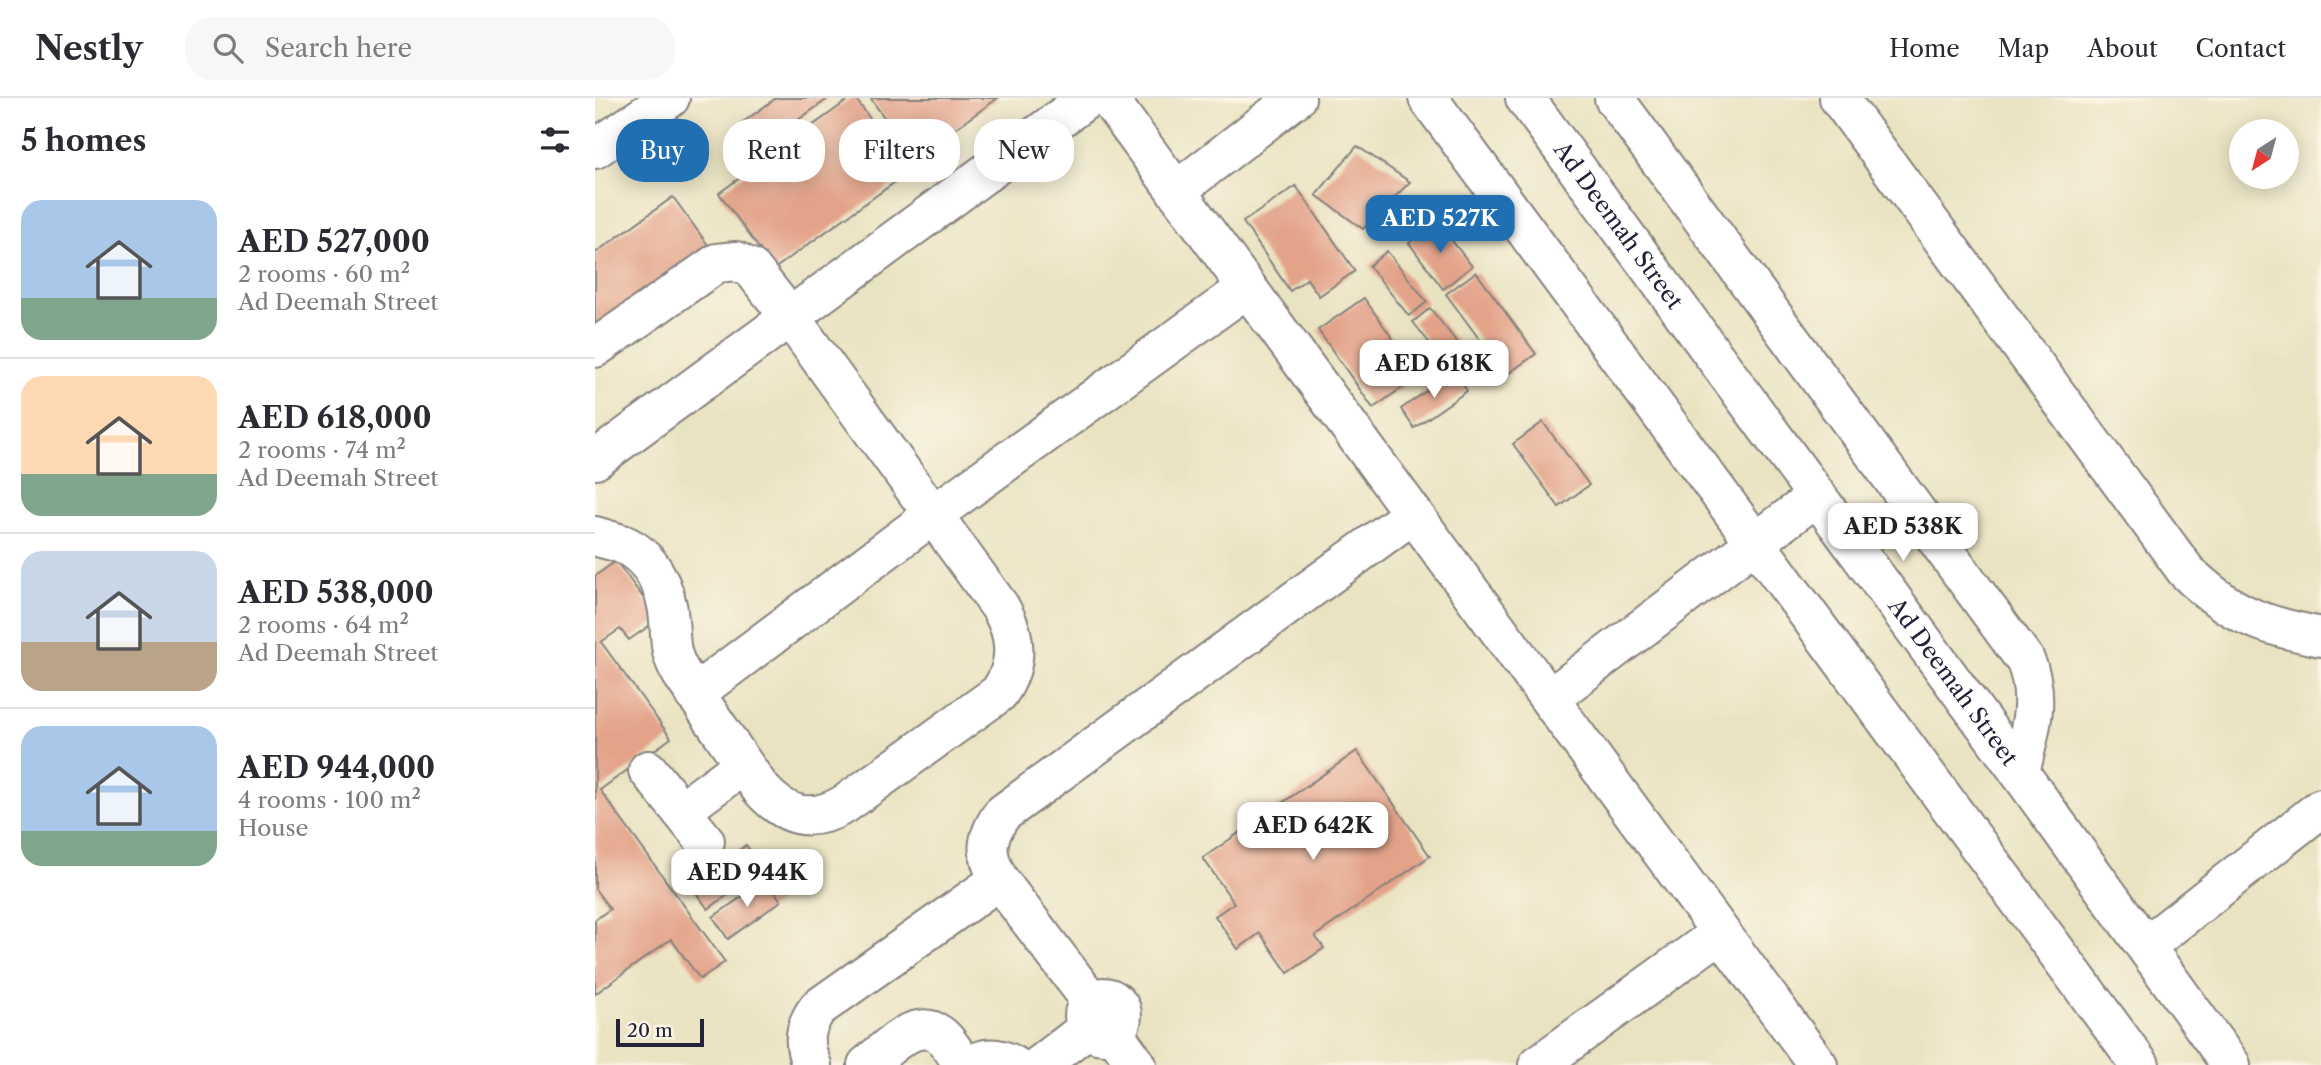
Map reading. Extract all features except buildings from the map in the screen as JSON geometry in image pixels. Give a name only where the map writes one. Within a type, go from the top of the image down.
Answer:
[{"type":"street","points":[[595,149],[670,98]]},
{"type":"street","points":[[595,460],[1088,98]]},
{"type":"street","points":[[1108,98],[1550,698],[1719,934],[1818,1065]]},
{"type":"street","points":[[1175,191],[1296,98]]},
{"type":"street","points":[[1428,98],[2140,1065]]},
{"type":"street","name":"Ad Deemah Street","points":[[1525,98],[2231,1065]]},
{"type":"street","points":[[1614,98],[2025,660],[2030,672],[2034,710],[2020,773]]},
{"type":"street","points":[[1839,98],[2186,571],[2209,594],[2237,612],[2267,625],[2321,637]]},
{"type":"street","points":[[595,348],[717,262],[726,260],[745,264],[752,269],[934,514],[1010,624],[1015,643],[1014,663],[999,692],[913,756],[831,812],[815,816],[799,815],[770,800],[694,694],[671,654],[667,603],[651,567],[635,551],[595,536]]},
{"type":"street","points":[[694,694],[934,514],[1247,288]]},
{"type":"street","points":[[1550,698],[1817,496]]},
{"type":"street","points":[[1137,1065],[1097,1020],[999,880],[990,864],[987,846],[992,828],[1002,814],[1413,514]]},
{"type":"street","points":[[681,811],[743,765]]},
{"type":"street","points":[[648,770],[705,841]]},
{"type":"street","points":[[2145,946],[2321,808]]},
{"type":"street","points":[[812,1065],[805,1042],[810,1018],[818,1008],[999,880]]},
{"type":"street","points":[[1538,1065],[1719,934]]},
{"type":"street","points":[[1040,1065],[1097,1020]]},
{"type":"street","points":[[867,1065],[905,1035],[922,1029],[940,1034],[963,1065]]},
{"type":"street","points":[[971,1065],[990,1058],[1004,1060],[1013,1065]]}]
